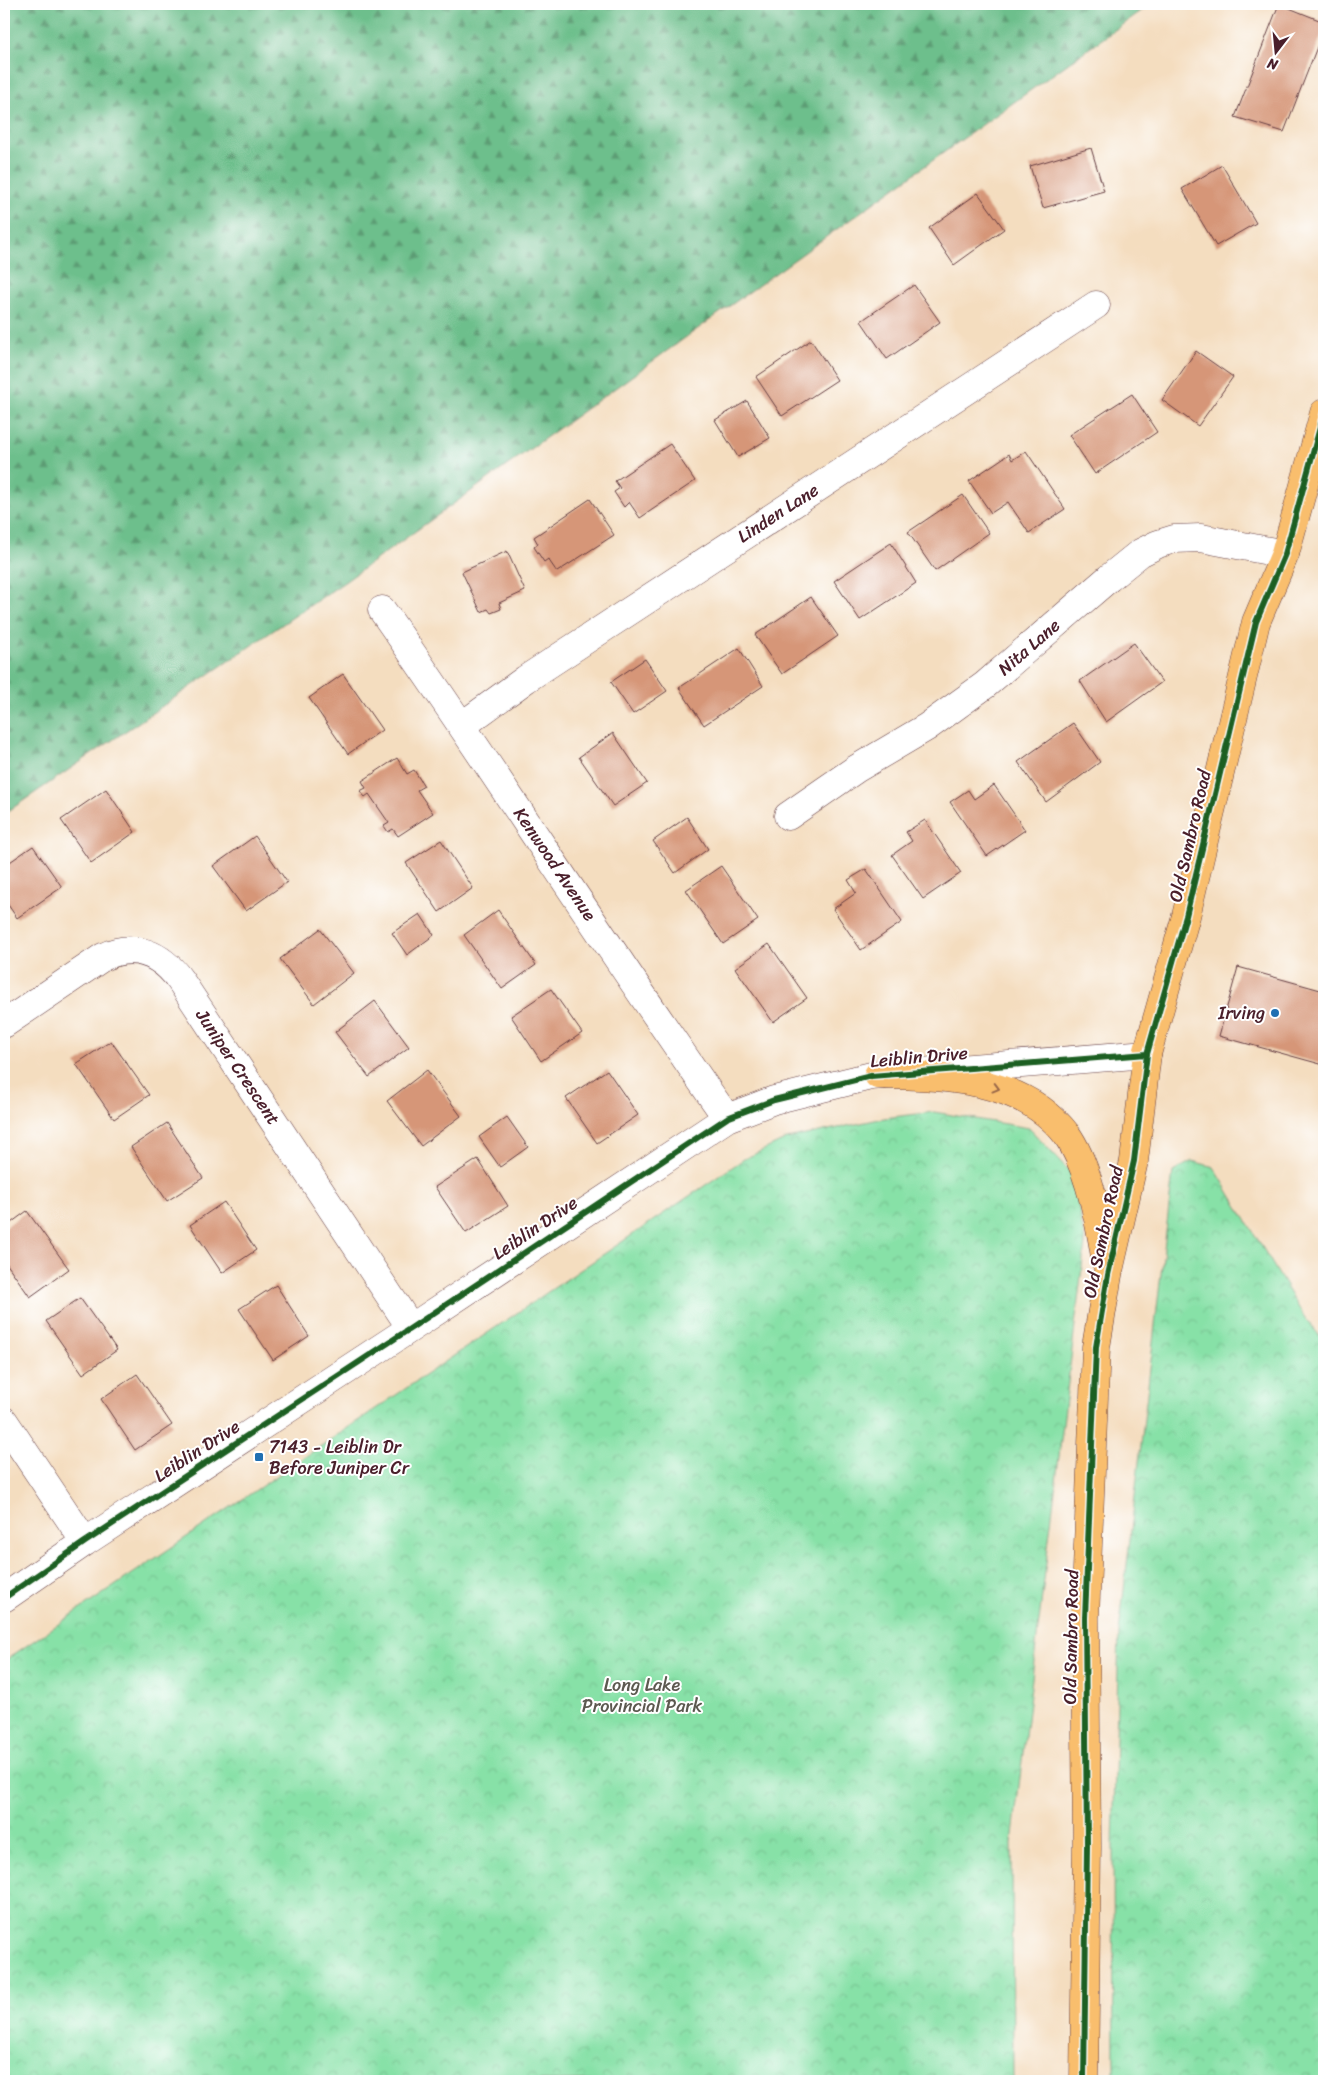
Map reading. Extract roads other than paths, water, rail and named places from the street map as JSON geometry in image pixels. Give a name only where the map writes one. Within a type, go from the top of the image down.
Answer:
[{"type":"main road","name":"Old Sambro Road","points":[[1084,2081],[1087,1846],[1085,1618],[1096,1347],[1108,1274],[1134,1161],[1147,1054],[1186,916],[1256,622],[1285,554],[1324,413]]},
{"type":"main road","points":[[878,1075],[925,1075],[972,1082],[1005,1091],[1032,1104],[1053,1119],[1068,1136],[1079,1157],[1098,1214],[1108,1274]]},
{"type":"street","name":"Linden Lane","points":[[463,725],[535,674],[1096,304]]},
{"type":"street","name":"Nita Lane","points":[[788,816],[856,770],[927,728],[986,685],[1109,578],[1152,547],[1174,540],[1201,538],[1285,554]]},
{"type":"street","name":"Kenwood Avenue","points":[[382,610],[463,725],[555,866],[727,1118]]},
{"type":"street","name":"Juniper Crescent","points":[[4,1024],[116,950],[140,951],[163,962],[180,980],[412,1328]]},
{"type":"street","name":"Leiblin Drive","points":[[4,1598],[85,1542],[412,1328],[727,1118],[774,1100],[878,1075],[1147,1054]]},
{"type":"street","points":[[4,1421],[85,1542]]},
{"type":"place","name":"Irving","points":[[1275,1013]]},
{"type":"place","name":"7143 - Leiblin Dr Before Juniper Cr","points":[[259,1457]]},
{"type":"park label","name":"Long Lake Provincial Park","points":[[642,1695]]}]
